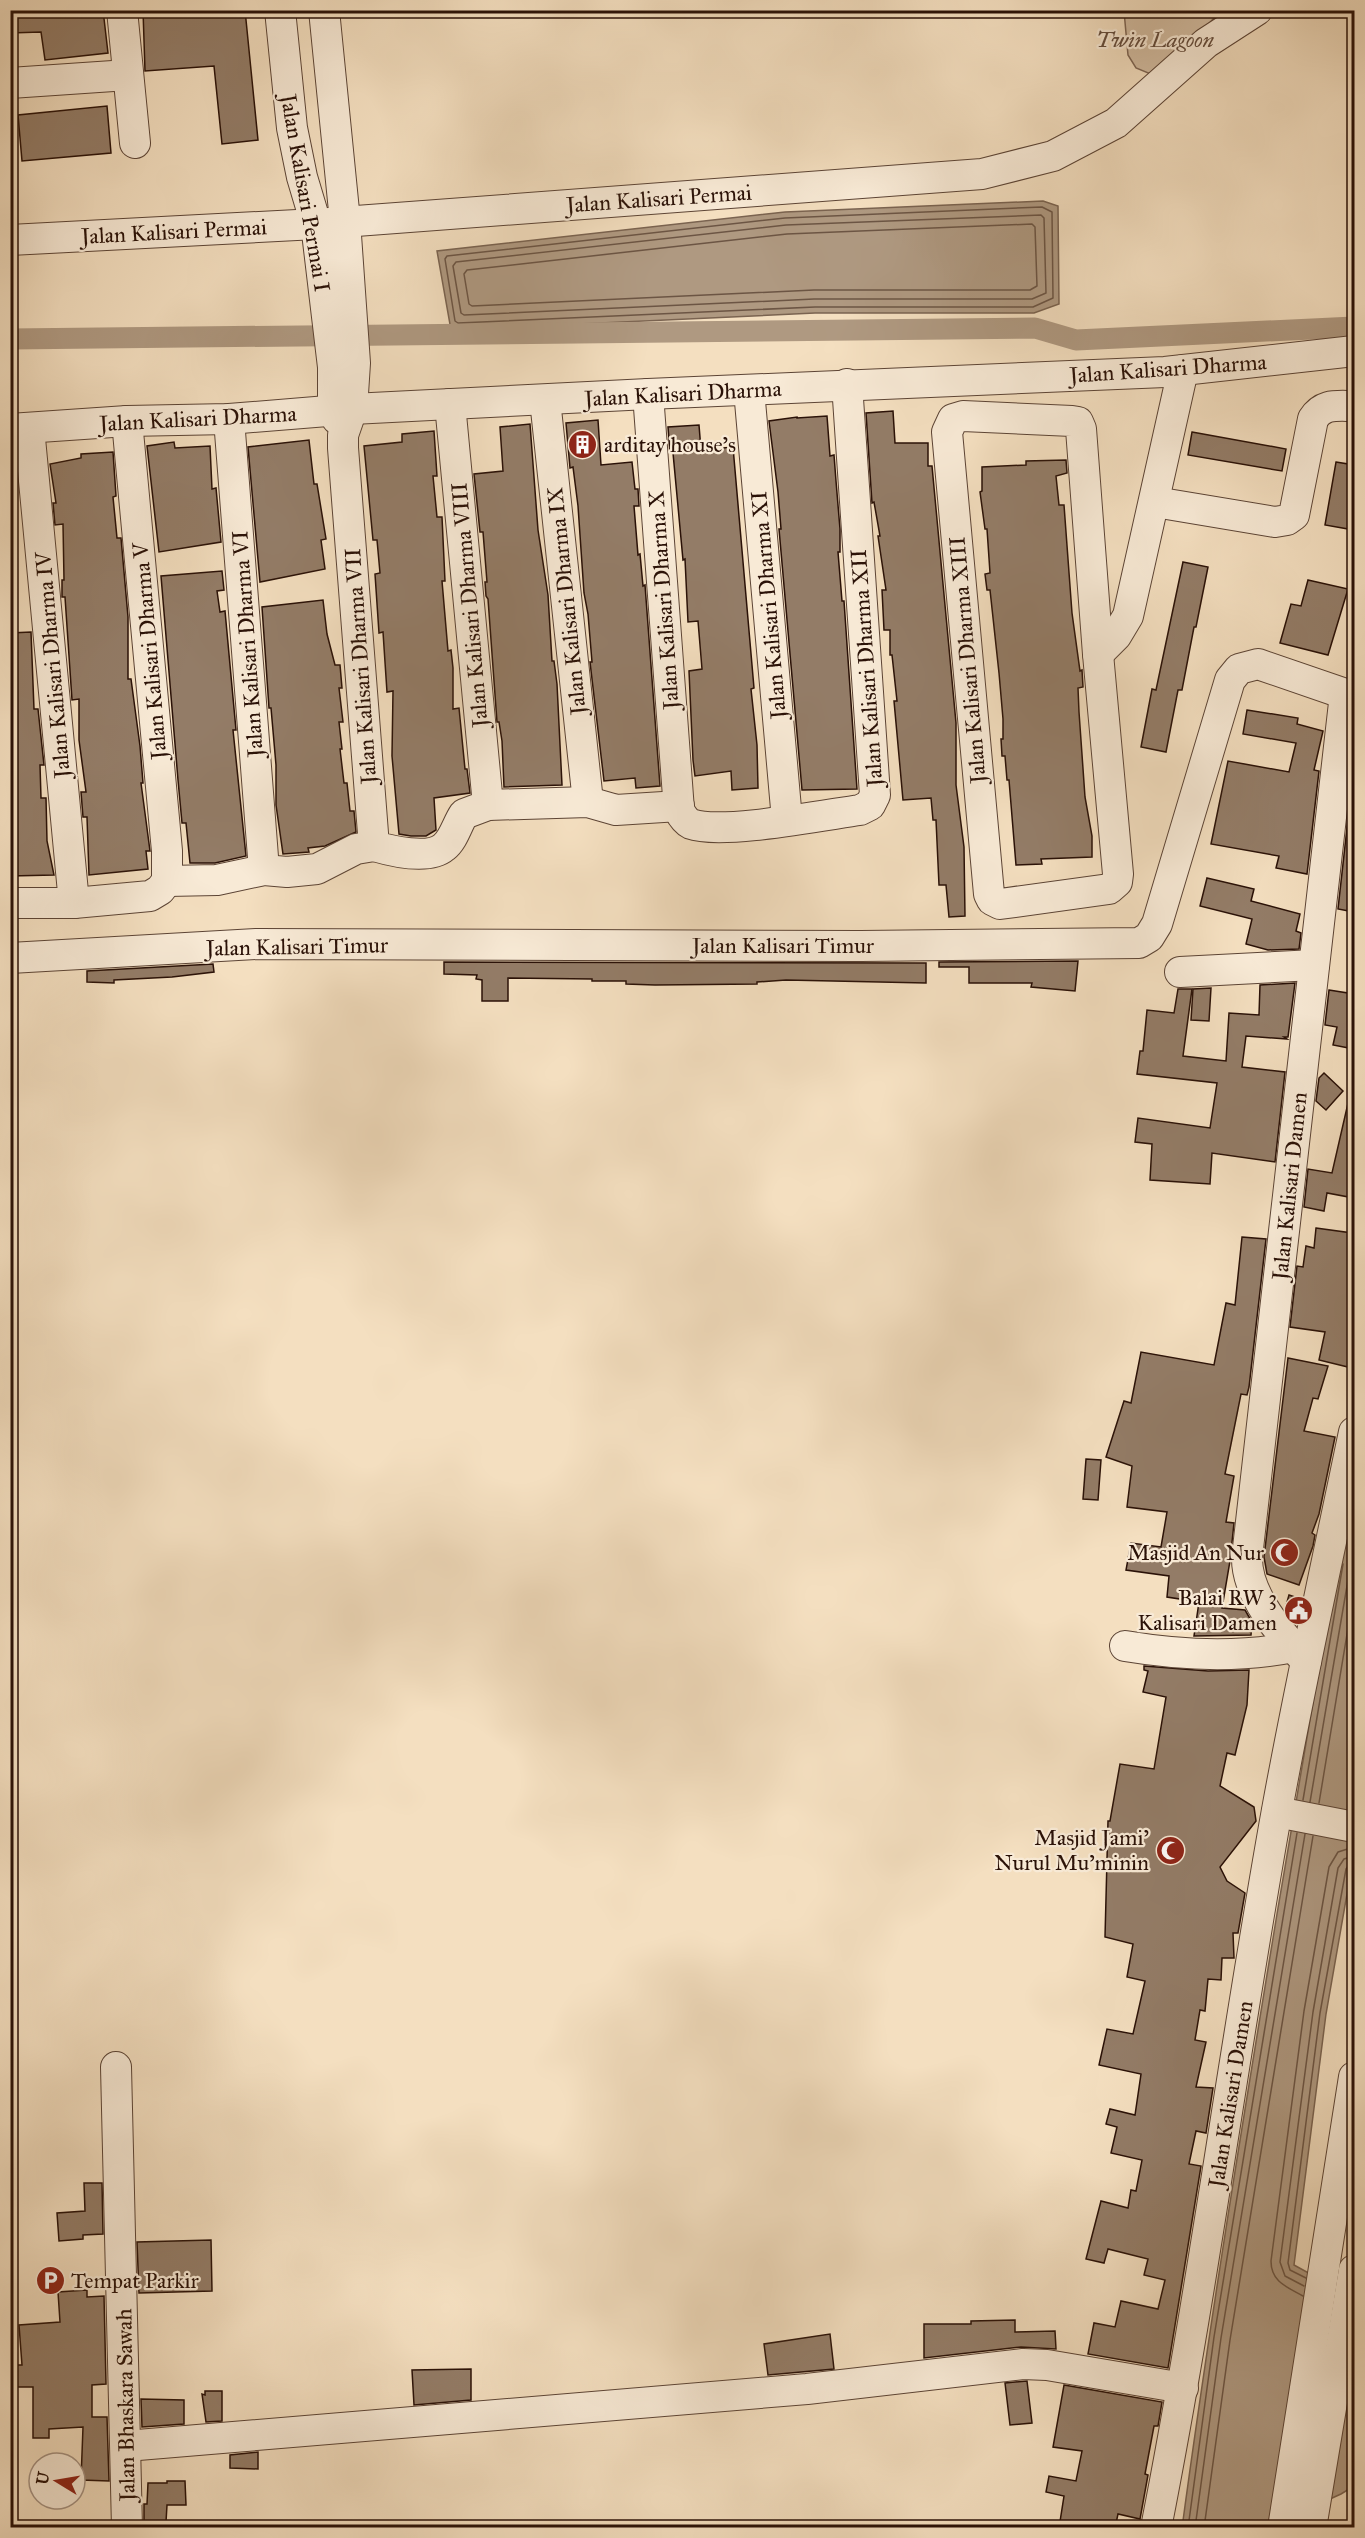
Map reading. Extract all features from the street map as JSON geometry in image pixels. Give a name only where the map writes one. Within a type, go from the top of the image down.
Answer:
[{"type":"street","points":[[122,10],[135,143]]},
{"type":"street","name":"Jalan Kalisari Permai I","points":[[280,10],[292,128],[302,177],[330,222]]},
{"type":"street","name":"Jalan Kalisari Permai I","points":[[324,10],[330,222],[344,365],[343,418]]},
{"type":"street","name":"Jalan Kalisari Permai","points":[[10,240],[330,222],[982,174],[1053,156],[1116,123],[1206,43],[1257,10]]},
{"type":"street","points":[[10,83],[128,75]]},
{"type":"street","name":"Jalan Kalisari Dharma","points":[[20,428],[127,421],[343,418],[450,404],[1183,370],[1354,351]]},
{"type":"street","points":[[1098,654],[1116,636],[1128,616],[1183,370]]},
{"type":"street","name":"Jalan Kalisari Dharma XII","points":[[679,806],[681,814],[687,821],[705,827],[729,827],[860,810],[870,805],[875,795],[847,384]]},
{"type":"street","name":"Jalan Kalisari Dharma XI","points":[[749,390],[787,820]]},
{"type":"street","name":"Jalan Kalisari Dharma X","points":[[648,394],[679,806]]},
{"type":"street","name":"Jalan Kalisari Dharma IX","points":[[545,400],[588,802]]},
{"type":"street","name":"Jalan Kalisari Dharma VIII","points":[[450,404],[488,805]]},
{"type":"street","points":[[1155,502],[1275,522],[1287,520],[1294,515],[1313,418],[1318,410],[1328,406],[1354,405]]},
{"type":"street","name":"Jalan Kalisari Dharma XIII","points":[[963,416],[1078,422],[1082,429],[1098,654],[1117,882],[1109,890],[996,903],[990,898],[988,890],[955,526],[947,432],[953,419],[963,416]]},
{"type":"street","name":"Jalan Kalisari Dharma VI","points":[[229,418],[264,870]]},
{"type":"street","name":"Jalan Kalisari Dharma VII","points":[[343,418],[374,846]]},
{"type":"street","name":"Jalan Kalisari Dharma V","points":[[127,421],[167,851],[167,881]]},
{"type":"street","name":"Jalan Kalisari Dharma IV","points":[[20,428],[74,903]]},
{"type":"street","name":"Jalan Kalisari Timur","points":[[10,958],[256,944],[861,946],[1139,943],[1149,937],[1157,924],[1230,680],[1239,669],[1258,664],[1350,695]]},
{"type":"street","name":"Jalan Kalisari Damen","points":[[1299,1654],[1256,1597],[1248,1575],[1247,1557],[1314,965],[1350,695]]},
{"type":"street","points":[[10,903],[74,903],[150,896],[160,890],[167,881],[217,880],[264,870],[287,872],[317,869],[356,849],[374,846],[405,853],[438,851],[446,846],[467,812],[488,805],[588,802],[616,810],[679,806]]},
{"type":"street","points":[[1180,972],[1314,965]]},
{"type":"street","name":"Jalan Kalisari Damen","points":[[1156,2528],[1184,2388],[1282,1813],[1299,1654],[1354,1432]]},
{"type":"street","points":[[1125,1646],[1149,1650],[1299,1654]]},
{"type":"street","points":[[1282,1813],[1354,1827]]},
{"type":"street","name":"Jalan Bhaskara Sawah","points":[[116,2067],[127,2528]]},
{"type":"street","points":[[1283,2528],[1323,2278],[1350,2137],[1354,2077]]},
{"type":"street","points":[[1311,2528],[1354,2274]]},
{"type":"street","points":[[126,2446],[807,2389],[1023,2364],[1047,2365],[1184,2388]]},
{"type":"green space","name":"Twin Lagoon","points":[[1124,11],[1225,11],[1213,19],[1171,65],[1153,75],[1136,68],[1128,55]]},
{"type":"water","points":[[1043,201],[1058,206],[1059,304],[1034,313],[815,313],[451,330],[437,251],[785,212]]},
{"type":"water","points":[[1354,1475],[1354,1854],[1326,2014],[1294,2265],[1323,2281],[1354,2282],[1354,2486],[1268,2527],[1182,2528],[1216,2295],[1278,1908]]},
{"type":"building","points":[[10,10],[103,10],[108,53],[45,60],[41,32],[10,33]]},
{"type":"building","points":[[143,10],[245,10],[258,140],[222,144],[214,66],[145,71]]},
{"type":"building","points":[[107,106],[111,153],[22,161],[18,115]]},
{"type":"building","points":[[893,411],[895,443],[928,443],[928,466],[932,466],[956,723],[956,785],[964,847],[965,916],[949,917],[946,885],[939,885],[936,820],[933,820],[931,798],[903,800],[894,701],[897,701],[892,655],[890,655],[890,630],[884,630],[882,590],[886,590],[878,536],[880,536],[874,502],[872,503],[866,413]]},
{"type":"building","points":[[827,416],[830,456],[834,455],[840,529],[840,552],[838,552],[842,601],[844,601],[857,789],[802,790],[779,529],[781,529],[778,492],[769,421]]},
{"type":"building","points":[[598,420],[601,465],[632,462],[635,489],[638,489],[639,506],[634,506],[638,555],[640,554],[643,586],[645,585],[660,786],[636,788],[635,778],[604,781],[590,662],[592,662],[584,593],[578,506],[573,467],[570,468],[566,423]]},
{"type":"building","points":[[530,424],[538,530],[548,595],[552,661],[554,661],[557,684],[562,785],[504,787],[502,741],[499,722],[497,722],[486,596],[483,532],[480,532],[474,474],[503,471],[500,427]]},
{"type":"building","points":[[699,425],[701,450],[733,447],[754,688],[751,689],[757,745],[758,788],[732,790],[731,771],[695,776],[689,671],[702,669],[698,621],[688,622],[685,559],[683,560],[673,453],[670,453],[668,427]]},
{"type":"building","points":[[434,431],[437,476],[433,476],[437,517],[442,517],[445,581],[442,581],[448,651],[451,650],[453,668],[453,709],[459,708],[465,769],[467,769],[470,793],[434,798],[436,830],[426,836],[411,836],[399,834],[392,756],[393,691],[387,692],[383,632],[379,633],[375,574],[380,573],[377,540],[373,540],[364,446],[402,442],[402,434]]},
{"type":"building","points":[[1192,432],[1286,449],[1282,471],[1188,455]]},
{"type":"building","points":[[309,440],[314,484],[317,484],[326,539],[321,540],[325,569],[260,582],[248,447]]},
{"type":"building","points":[[174,442],[175,448],[210,446],[212,489],[216,488],[221,542],[159,552],[147,446]]},
{"type":"building","points":[[113,452],[116,496],[113,497],[117,538],[121,538],[128,617],[128,679],[131,679],[140,746],[143,783],[141,783],[150,851],[146,851],[148,869],[89,875],[87,817],[83,817],[81,792],[86,792],[79,740],[79,699],[72,700],[65,597],[62,597],[63,524],[55,525],[53,503],[56,503],[50,464],[81,458],[81,454]]},
{"type":"building","points":[[1066,460],[1067,473],[1056,476],[1059,505],[1064,505],[1072,613],[1080,671],[1082,670],[1083,687],[1078,688],[1079,712],[1085,797],[1092,836],[1092,857],[1041,859],[1042,864],[1016,865],[1009,780],[1007,780],[1005,756],[1002,756],[1003,719],[999,673],[990,590],[987,590],[985,574],[990,573],[987,529],[985,529],[980,492],[982,491],[982,467],[1026,465],[1026,461]]},
{"type":"building","points":[[1336,462],[1354,465],[1354,530],[1325,525]]},
{"type":"building","points":[[1183,562],[1208,567],[1182,690],[1178,690],[1166,752],[1141,747],[1152,689],[1156,690]]},
{"type":"building","points":[[222,571],[224,590],[217,591],[220,612],[225,611],[236,730],[233,730],[246,856],[215,863],[190,863],[186,823],[182,823],[161,576]]},
{"type":"building","points":[[1308,580],[1348,589],[1328,655],[1280,643],[1291,604],[1301,606]]},
{"type":"building","points":[[323,600],[327,634],[335,665],[340,665],[342,688],[339,688],[343,722],[339,722],[342,749],[340,749],[344,783],[347,783],[350,811],[354,811],[356,832],[325,846],[308,848],[309,852],[283,854],[276,805],[276,765],[271,708],[269,708],[262,607]]},
{"type":"building","points":[[31,632],[34,709],[38,709],[44,765],[40,765],[41,798],[46,798],[47,841],[54,875],[10,876],[10,633]]},
{"type":"building","points":[[1247,710],[1298,718],[1297,724],[1323,731],[1314,770],[1319,771],[1307,874],[1276,868],[1279,856],[1211,844],[1228,761],[1289,772],[1296,743],[1243,734]]},
{"type":"building","points":[[1351,792],[1354,792],[1354,912],[1338,909]]},
{"type":"building","points":[[1207,878],[1254,889],[1251,901],[1300,914],[1296,931],[1301,933],[1299,949],[1268,950],[1246,944],[1252,919],[1200,906]]},
{"type":"building","points":[[1078,961],[1075,991],[1031,987],[1032,983],[969,983],[969,967],[939,967],[939,962]]},
{"type":"building","points":[[444,962],[926,963],[926,983],[786,980],[757,982],[757,984],[655,985],[626,984],[626,981],[592,981],[592,979],[508,978],[508,1001],[482,1001],[482,980],[476,979],[477,975],[444,974]]},
{"type":"building","points":[[213,964],[214,972],[114,980],[114,983],[87,982],[87,971]]},
{"type":"building","points":[[1295,983],[1288,1037],[1284,1037],[1287,1039],[1246,1036],[1242,1067],[1285,1072],[1275,1162],[1212,1153],[1210,1184],[1150,1180],[1152,1144],[1135,1142],[1138,1118],[1210,1128],[1217,1083],[1137,1074],[1140,1051],[1143,1051],[1147,1010],[1174,1013],[1178,989],[1192,989],[1183,1056],[1226,1061],[1229,1013],[1259,1015],[1260,985]]},
{"type":"building","points":[[1211,988],[1209,1021],[1191,1020],[1193,989]]},
{"type":"building","points":[[1329,990],[1354,994],[1354,1049],[1333,1045],[1337,1027],[1325,1025]]},
{"type":"building","points":[[1324,1073],[1343,1091],[1326,1110],[1316,1101],[1319,1078]]},
{"type":"building","points":[[1348,1103],[1354,1104],[1354,1198],[1327,1193],[1324,1211],[1304,1207],[1308,1169],[1332,1173]]},
{"type":"building","points":[[1316,1228],[1352,1233],[1349,1252],[1354,1253],[1354,1357],[1352,1368],[1319,1360],[1325,1332],[1290,1327],[1297,1266],[1303,1267],[1306,1246],[1314,1248]]},
{"type":"building","points":[[1242,1237],[1266,1239],[1249,1387],[1247,1395],[1241,1394],[1225,1474],[1234,1476],[1226,1522],[1234,1523],[1222,1608],[1245,1610],[1252,1622],[1251,1635],[1194,1636],[1199,1602],[1167,1597],[1169,1576],[1126,1570],[1131,1543],[1161,1547],[1167,1512],[1127,1507],[1132,1466],[1106,1457],[1124,1401],[1131,1403],[1141,1352],[1214,1365],[1226,1303],[1235,1305]]},
{"type":"building","points":[[1288,1358],[1328,1366],[1318,1399],[1313,1398],[1304,1431],[1335,1437],[1319,1514],[1312,1533],[1315,1535],[1313,1546],[1299,1585],[1267,1574],[1264,1557]]},
{"type":"building","points":[[1086,1459],[1101,1460],[1098,1500],[1083,1499]]},
{"type":"building","points":[[1289,1595],[1301,1599],[1297,1621],[1285,1609]]},
{"type":"building","points":[[1144,1666],[1208,1671],[1249,1670],[1247,1705],[1235,1755],[1227,1753],[1220,1786],[1254,1807],[1256,1821],[1220,1867],[1227,1881],[1245,1893],[1238,1933],[1233,1933],[1234,1958],[1222,1958],[1221,1980],[1208,1979],[1205,2011],[1200,2010],[1195,2040],[1206,2042],[1196,2087],[1213,2088],[1206,2133],[1196,2131],[1189,2164],[1201,2166],[1168,2368],[1088,2354],[1094,2323],[1115,2327],[1121,2301],[1158,2309],[1165,2280],[1144,2275],[1148,2259],[1108,2249],[1104,2263],[1086,2259],[1101,2201],[1128,2208],[1131,2190],[1136,2191],[1142,2160],[1111,2153],[1117,2127],[1106,2124],[1110,2109],[1135,2115],[1141,2074],[1099,2065],[1107,2029],[1133,2034],[1145,1981],[1127,1977],[1133,1944],[1105,1937],[1108,1821],[1110,1821],[1120,1764],[1154,1769],[1166,1697],[1143,1692],[1148,1671],[1144,1670]]},
{"type":"building","points":[[84,2183],[102,2183],[103,2234],[83,2235],[83,2239],[59,2241],[57,2213],[85,2211]]},
{"type":"building","points":[[211,2240],[212,2291],[139,2293],[137,2242]]},
{"type":"building","points":[[87,2290],[87,2297],[104,2296],[106,2384],[92,2385],[92,2417],[107,2417],[109,2481],[87,2480],[87,2451],[82,2451],[83,2427],[49,2429],[49,2438],[33,2438],[33,2387],[10,2387],[10,2365],[22,2365],[19,2325],[60,2322],[58,2292]]},
{"type":"building","points":[[1015,2320],[1015,2332],[1055,2331],[1056,2349],[1021,2347],[924,2358],[924,2324],[971,2324],[971,2321]]},
{"type":"building","points":[[830,2334],[834,2369],[768,2375],[764,2344]]},
{"type":"building","points":[[471,2369],[471,2400],[414,2405],[412,2370]]},
{"type":"building","points":[[1027,2381],[1032,2423],[1010,2425],[1005,2383]]},
{"type":"building","points":[[1064,2385],[1162,2402],[1158,2426],[1154,2426],[1140,2519],[1118,2514],[1115,2528],[1059,2528],[1064,2496],[1046,2492],[1049,2476],[1076,2481],[1082,2451],[1053,2447]]},
{"type":"building","points":[[205,2391],[222,2391],[222,2421],[206,2422],[202,2394],[205,2395]]},
{"type":"building","points":[[141,2399],[184,2400],[184,2424],[142,2427]]},
{"type":"building","points":[[258,2452],[258,2469],[230,2468],[230,2455]]},
{"type":"building","points":[[167,2481],[185,2481],[186,2505],[167,2505],[166,2522],[144,2521],[148,2483],[167,2483]]},
{"type":"waterway","points":[[10,339],[1035,328],[1076,340],[1354,327]]},
{"type":"place","name":"arditay house's","points":[[583,444]]},
{"type":"place","name":"Masjid An Nur","points":[[1285,1552]]},
{"type":"place","name":"Balai RW 3 Kalisari Damen","points":[[1298,1610]]},
{"type":"place","name":"Masjid Jami' Nurul Mu'minin","points":[[1170,1850]]},
{"type":"place","name":"Tempat Parkir","points":[[50,2280]]}]
